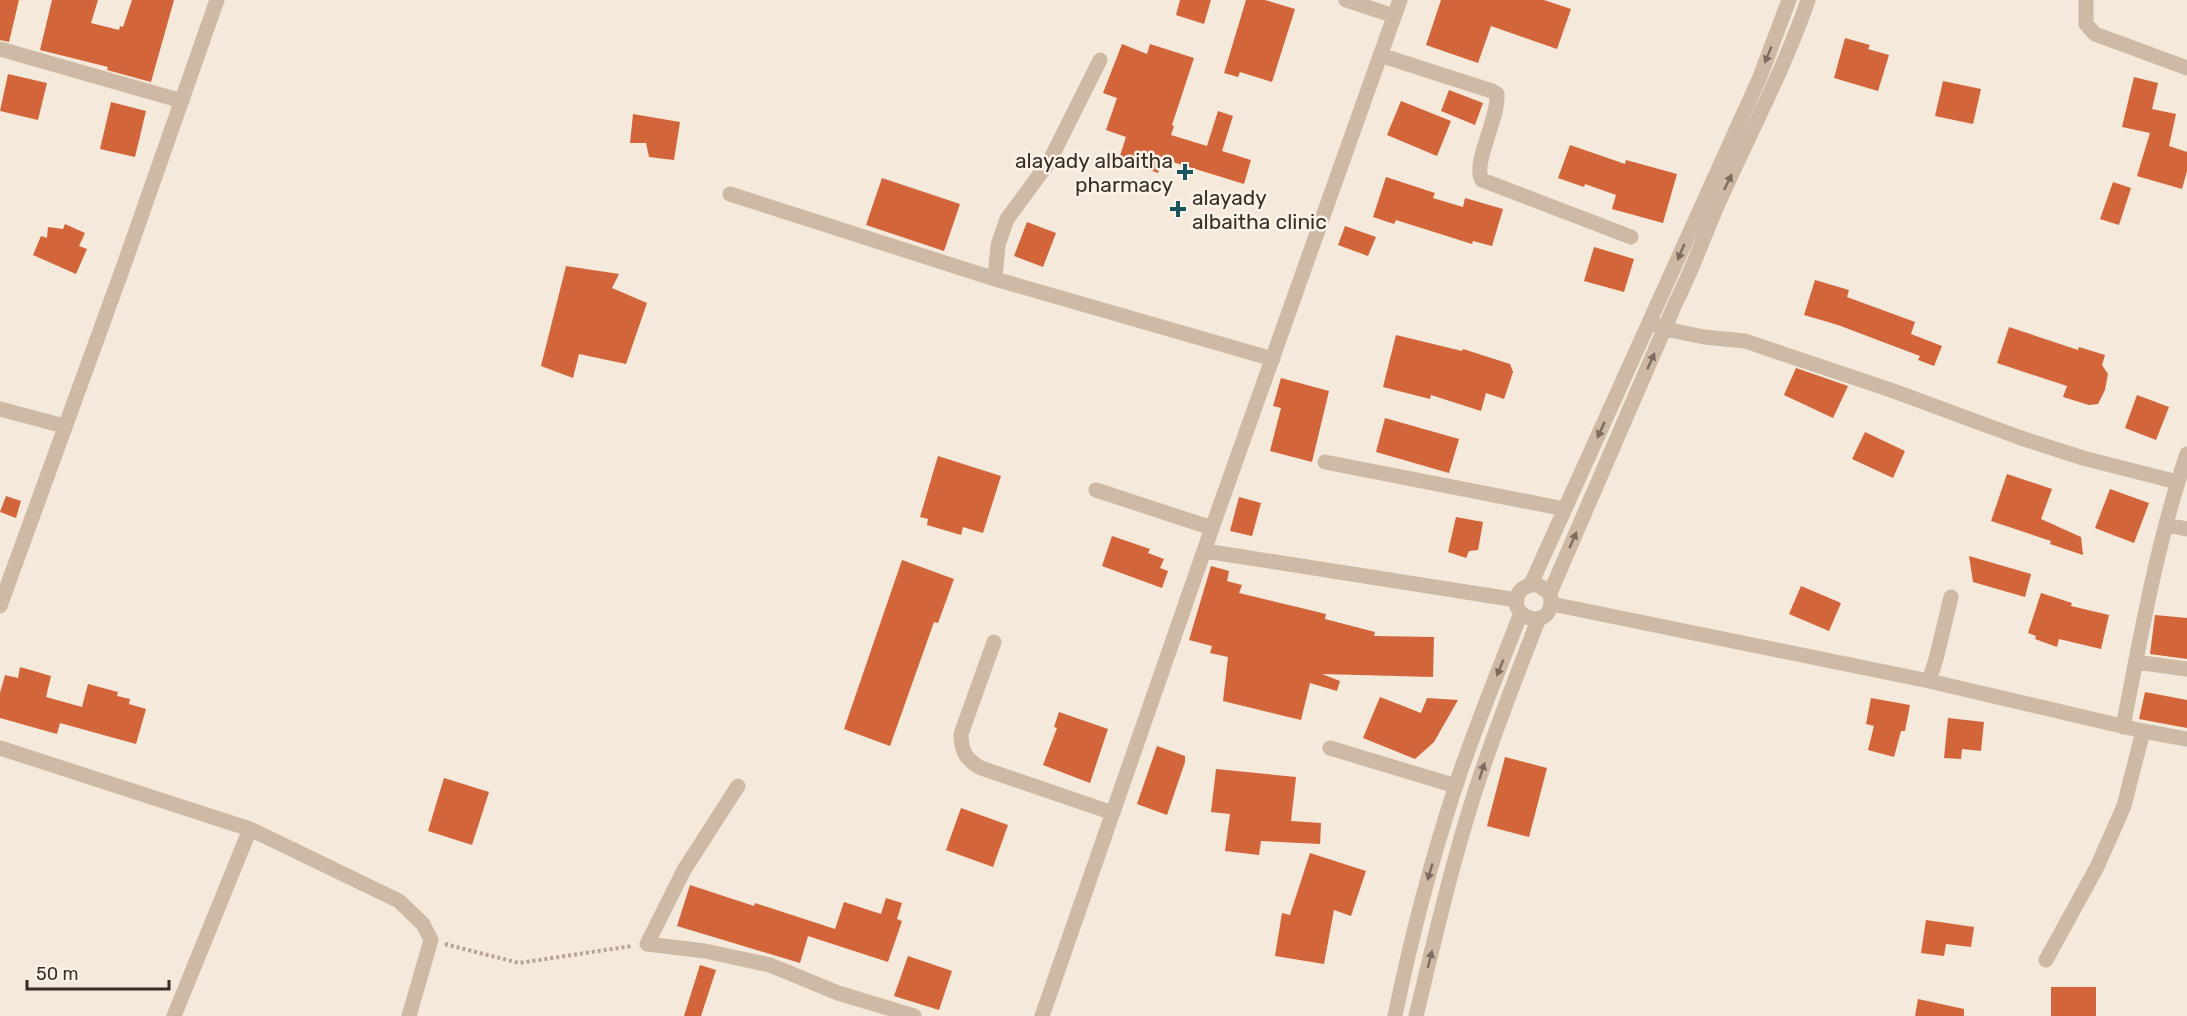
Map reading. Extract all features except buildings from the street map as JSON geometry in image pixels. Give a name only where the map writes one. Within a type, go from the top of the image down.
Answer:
[{"type":"street","points":[[0,606],[217,0]]},
{"type":"street","points":[[1346,0],[1394,16]]},
{"type":"street","points":[[1042,1016],[1212,528],[1400,0]]},
{"type":"street","points":[[1395,1016],[1418,913],[1456,786],[1519,606],[1519,592],[1531,584],[1760,77],[1789,0]]},
{"type":"street","points":[[1205,550],[1519,606],[1533,619],[1545,615],[1665,329],[1723,194],[1762,112],[1808,0]]},
{"type":"street","points":[[2086,0],[2086,24],[2095,34],[2187,68]]},
{"type":"street","points":[[0,49],[182,101]]},
{"type":"street","points":[[1380,55],[1497,94],[1496,109],[1478,168],[1482,180],[1631,237]]},
{"type":"street","points":[[996,279],[998,245],[1007,219],[1049,162],[1100,60]]},
{"type":"street","points":[[730,194],[996,279],[1274,359]]},
{"type":"street","points":[[1650,322],[1665,329],[1704,337],[1745,341],[1888,389],[2020,438],[2083,458],[2177,482]]},
{"type":"street","points":[[0,409],[64,426]]},
{"type":"street","points":[[2123,727],[2177,482],[2187,454]]},
{"type":"street","points":[[1325,462],[1565,509]]},
{"type":"street","points":[[1096,490],[1212,528]]},
{"type":"street","points":[[2167,525],[2187,530]]},
{"type":"street","points":[[1531,584],[1538,585],[1551,598],[1929,681],[2123,727],[2187,739]]},
{"type":"street","points":[[1929,681],[1951,597]]},
{"type":"street","points":[[1416,1016],[1461,837],[1488,752],[1539,618]]},
{"type":"street","points":[[994,642],[961,734],[961,744],[966,758],[981,768],[1113,813]]},
{"type":"street","points":[[2136,662],[2187,669]]},
{"type":"street","points":[[2046,960],[2097,867],[2124,806],[2143,731]]},
{"type":"street","points":[[0,748],[250,829],[399,901],[423,924],[431,940],[409,1016]]},
{"type":"street","points":[[1330,748],[1456,786]]},
{"type":"street","points":[[738,786],[684,870],[647,944],[705,951],[770,965],[838,993],[914,1016]]},
{"type":"street","points":[[174,1016],[250,829]]},
{"type":"street","points":[[1442,832],[1461,837]]},
{"type":"path","points":[[431,940],[519,963],[647,944]]},
{"type":"place","name":"alayady albaitha pharmacy","points":[[1185,172]]},
{"type":"place","name":"alayady albaitha clinic","points":[[1178,209]]}]
